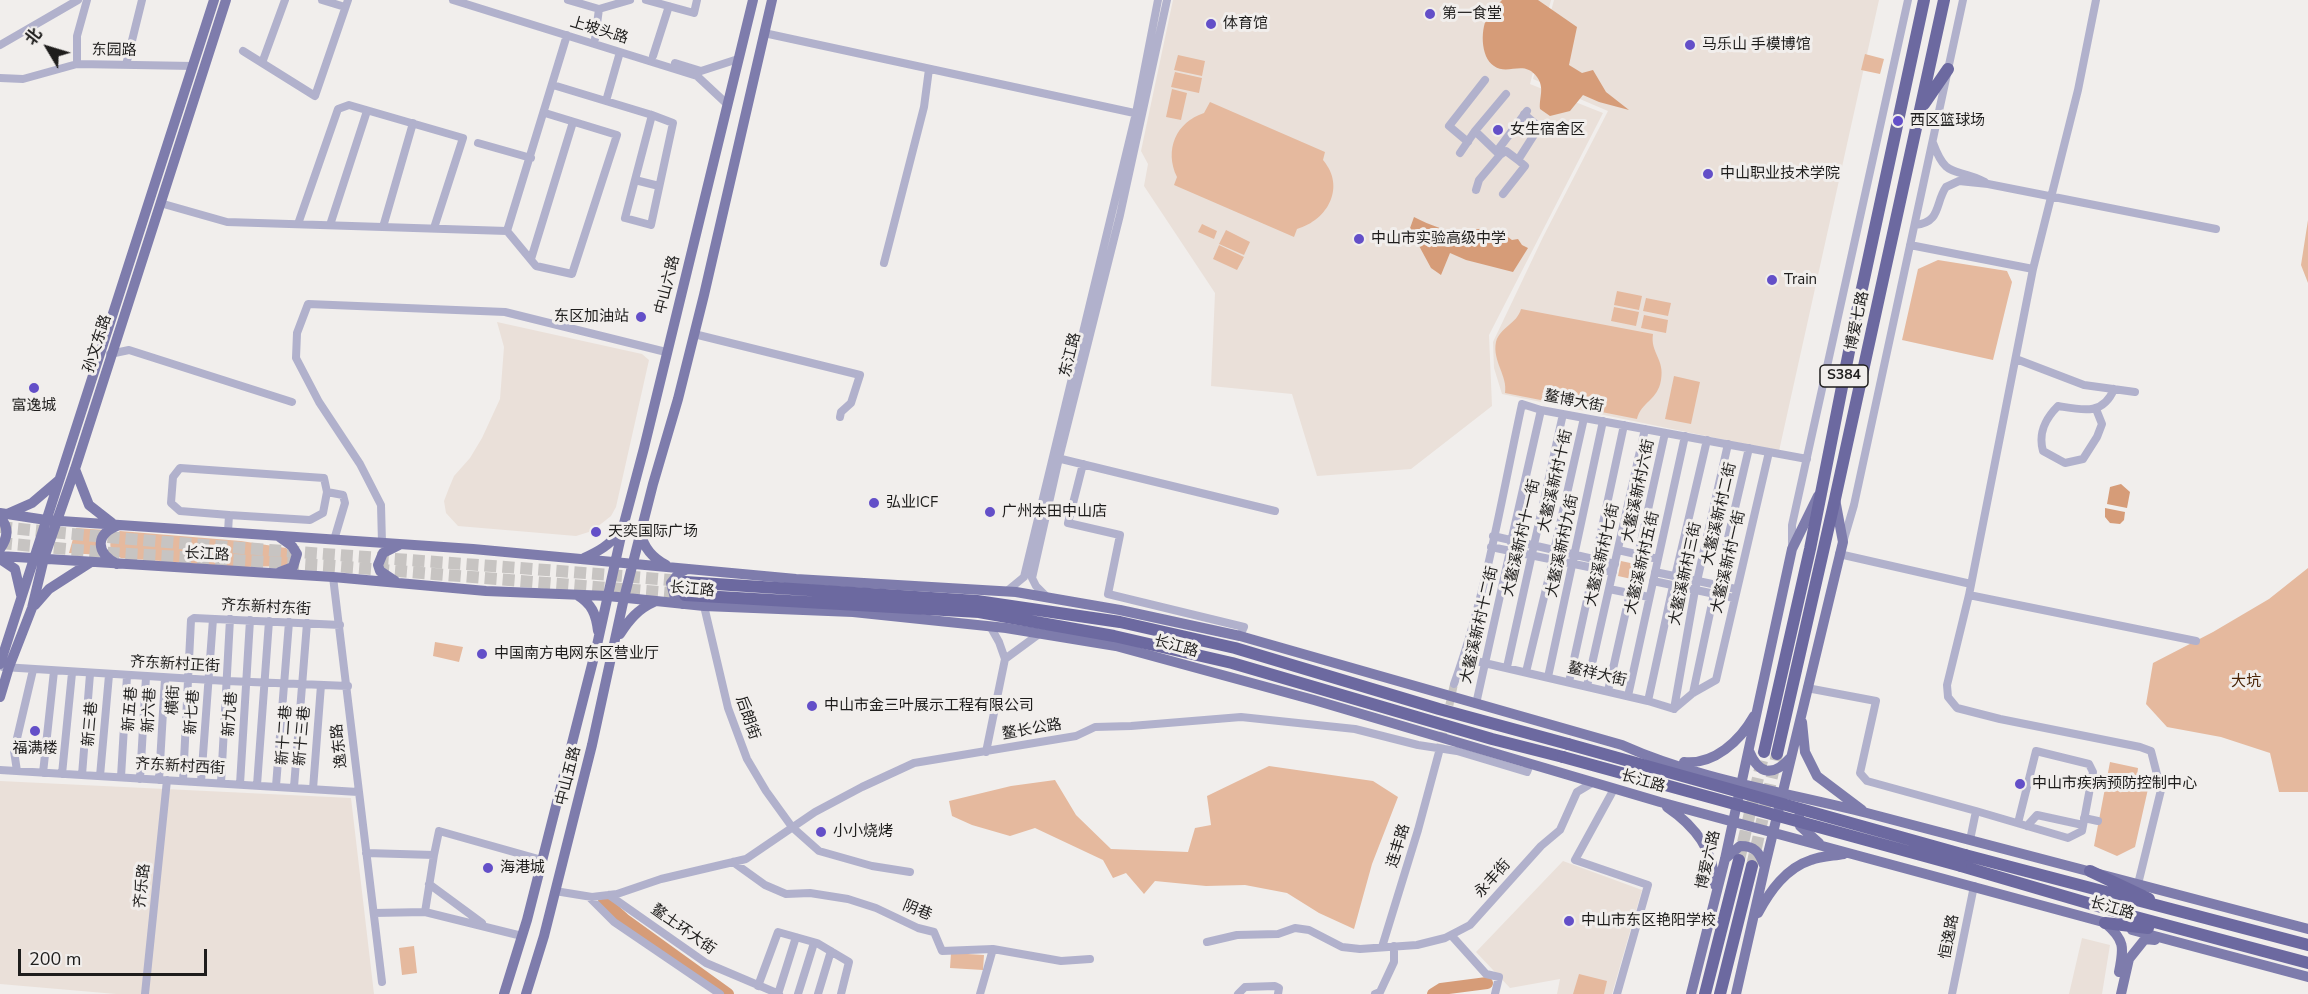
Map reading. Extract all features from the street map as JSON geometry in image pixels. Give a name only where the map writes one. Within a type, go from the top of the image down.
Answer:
[{"type":"highway","name":"博爱七路","points":[[1764,752],[1810,549],[1924,0]]},
{"type":"highway","name":"博爱七路","points":[[1778,754],[1944,0]]},
{"type":"highway","points":[[1920,110],[1948,69]]},
{"type":"highway","name":"长江路","points":[[685,587],[977,601],[1120,622],[1250,652],[1963,860],[2198,933],[2308,963]]},
{"type":"highway","name":"长江路","points":[[685,587],[979,612],[1114,636],[1237,664],[1563,757],[1963,860],[2308,945]]},
{"type":"highway","name":"博爱六路","points":[[1705,994],[1739,860]]},
{"type":"highway","points":[[1720,994],[1758,866]]},
{"type":"highway","points":[[2090,871],[2145,896],[2163,908]]},
{"type":"highway","points":[[2105,922],[2124,923],[2186,935],[2198,933]]},
{"type":"main road","name":"孙文东路","points":[[52,520],[59,480],[214,0]]},
{"type":"main road","name":"孙文东路","points":[[0,697],[3,666],[22,596],[75,469],[110,354],[226,0]]},
{"type":"main road","name":"中山六路","points":[[613,577],[623,526],[753,0]]},
{"type":"main road","points":[[632,564],[694,334],[772,0]]},
{"type":"main road","points":[[75,469],[89,505],[117,524],[108,529],[101,540],[100,548],[107,559],[118,564]]},
{"type":"main road","points":[[0,549],[6,540],[2,515],[32,503],[59,480]]},
{"type":"main road","points":[[1741,784],[1760,705],[1792,549],[1820,493]]},
{"type":"main road","points":[[1758,866],[1773,832],[1843,542],[1835,499]]},
{"type":"main road","name":"长江路","points":[[2,515],[668,567],[704,606],[853,612],[990,626],[1116,646],[1278,690],[1660,802],[2308,977]]},
{"type":"main road","points":[[582,559],[613,541],[623,526]]},
{"type":"main road","points":[[640,532],[646,549],[654,559],[668,567]]},
{"type":"main road","points":[[274,573],[293,567],[297,559],[292,546],[278,536]]},
{"type":"main road","points":[[398,582],[380,571],[378,565],[384,553],[400,545]]},
{"type":"main road","points":[[0,557],[15,569],[22,596]]},
{"type":"main road","name":"长江路","points":[[0,557],[333,577],[486,591],[608,596],[656,602],[685,587],[796,579],[1011,592],[1120,610],[1240,636],[1622,745],[1741,784],[1865,812],[2308,929]]},
{"type":"main road","name":"孙文东路","points":[[3,666],[32,608],[39,558]]},
{"type":"main road","points":[[32,608],[49,589],[91,562]]},
{"type":"main road","name":"中山五路","points":[[526,994],[592,745],[632,564]]},
{"type":"main road","name":"中山五路","points":[[504,994],[542,860],[613,577]]},
{"type":"main road","points":[[576,595],[587,601],[594,611],[598,638]]},
{"type":"main road","points":[[615,642],[634,615],[643,607],[656,602]]},
{"type":"main road","name":"长江路","points":[[1250,652],[1321,660]]},
{"type":"main road","points":[[1237,664],[1278,690]]},
{"type":"main road","points":[[1430,691],[1486,722]]},
{"type":"main road","points":[[1662,760],[1694,763],[1708,760],[1731,745],[1748,726],[1760,705]]},
{"type":"main road","points":[[1802,712],[1805,752],[1817,776],[1865,812]]},
{"type":"main road","points":[[1378,719],[1442,724]]},
{"type":"main road","points":[[1617,790],[1634,788],[1638,782],[1643,764],[1633,750]]},
{"type":"main road","points":[[1749,751],[1753,762],[1761,769],[1771,771],[1781,768],[1791,757]]},
{"type":"main road","name":"博爱六路","points":[[1691,994],[1725,859],[1741,784]]},
{"type":"main road","points":[[1660,802],[1698,833],[1703,841],[1714,872],[1715,901]]},
{"type":"main road","points":[[1824,846],[1800,826],[1798,818],[1807,805],[1838,806]]},
{"type":"main road","points":[[1725,859],[1740,846],[1751,846],[1760,852],[1752,923],[1736,994]]},
{"type":"main road","points":[[1752,923],[1769,892],[1791,870],[1811,860],[1849,853]]},
{"type":"main road","points":[[2105,922],[2118,934],[2123,947],[2115,994]]},
{"type":"main road","points":[[2121,994],[2129,959],[2136,948],[2145,939],[2172,941]]},
{"type":"street","points":[[0,45],[78,0]]},
{"type":"street","points":[[77,64],[77,36],[87,0]]},
{"type":"street","points":[[126,65],[142,0]]},
{"type":"street","points":[[262,63],[285,0]]},
{"type":"street","points":[[243,51],[315,96],[346,3],[322,0]]},
{"type":"street","name":"上坡头路","points":[[453,0],[697,76],[727,104]]},
{"type":"street","name":"上坡头路","points":[[471,0],[701,71],[738,59]]},
{"type":"street","points":[[568,0],[599,9],[630,0]]},
{"type":"street","points":[[646,0],[694,13],[697,0]]},
{"type":"street","name":"东江路","points":[[1139,114],[1158,0]]},
{"type":"street","name":"东江路","points":[[1011,592],[1024,577],[1056,457],[1167,0]]},
{"type":"street","points":[[1792,549],[1792,525],[1908,0]]},
{"type":"street","points":[[1843,542],[1854,505],[1963,0]]},
{"type":"street","points":[[2096,0],[2078,90],[2033,269],[1969,595],[1947,685],[1948,697],[1957,708],[2151,751],[2161,790],[2138,884]]},
{"type":"street","points":[[653,56],[669,6]]},
{"type":"street","points":[[595,39],[599,9]]},
{"type":"street","points":[[764,33],[1139,114]]},
{"type":"street","points":[[507,231],[567,35]]},
{"type":"street","points":[[606,101],[620,52]]},
{"type":"street","name":"东园路","points":[[0,78],[23,79],[77,64],[193,66]]},
{"type":"street","points":[[884,263],[924,107],[929,69]]},
{"type":"street","points":[[1468,142],[1449,126],[1485,80]]},
{"type":"street","points":[[553,85],[652,114],[673,123],[651,225],[625,218],[652,114]]},
{"type":"street","points":[[1460,153],[1506,94]]},
{"type":"street","points":[[298,225],[338,109],[349,105],[463,138],[434,228]]},
{"type":"street","points":[[330,225],[367,111]]},
{"type":"street","points":[[160,203],[227,222],[507,231],[536,266],[572,274],[616,135],[544,113]]},
{"type":"street","points":[[1476,190],[1479,180],[1525,113],[1539,127],[1518,160]]},
{"type":"street","points":[[531,259],[573,122]]},
{"type":"street","points":[[382,227],[413,123]]},
{"type":"street","points":[[1475,131],[1498,153]]},
{"type":"street","points":[[478,142],[531,158]]},
{"type":"street","points":[[1932,142],[1938,159],[1946,168],[1976,177],[1988,184]]},
{"type":"street","points":[[1498,153],[1506,151],[1525,166],[1503,194]]},
{"type":"street","points":[[635,180],[659,186]]},
{"type":"street","points":[[1915,225],[1932,218],[1937,212],[1943,192],[1950,184],[1959,181],[1988,184],[2216,229]]},
{"type":"street","points":[[1910,245],[2033,269]]},
{"type":"street","points":[[382,543],[381,505],[360,464],[320,402],[296,358],[297,333],[308,304],[506,312],[666,352]]},
{"type":"street","points":[[694,334],[860,375],[851,404],[841,412],[840,417]]},
{"type":"street","points":[[110,354],[129,350],[292,402]]},
{"type":"street","points":[[2016,359],[2084,386],[2134,392]]},
{"type":"street","points":[[2096,409],[2102,424],[2097,437],[2083,459],[2065,463],[2043,451],[2040,441],[2046,417],[2058,406],[2084,410],[2096,409],[2109,400],[2114,389]]},
{"type":"street","name":"鳌博大街","points":[[1463,658],[1491,547],[1522,404],[1541,410],[1807,459]]},
{"type":"street","name":"大鳌溪新村十二街","points":[[1476,704],[1541,410]]},
{"type":"street","name":"大鳌溪新村十一街","points":[[1507,667],[1563,414]]},
{"type":"street","name":"大鳌溪新村十街","points":[[1526,672],[1584,418]]},
{"type":"street","name":"大鳌溪新村九街","points":[[1548,677],[1603,421]]},
{"type":"street","points":[[1569,682],[1624,425]]},
{"type":"street","name":"大鳌溪新村七街","points":[[1587,686],[1645,429]]},
{"type":"street","name":"大鳌溪新村六街","points":[[1638,555],[1665,433]]},
{"type":"street","name":"大鳌溪新村五街","points":[[1628,696],[1685,436]]},
{"type":"street","points":[[1648,701],[1707,440]]},
{"type":"street","name":"大鳌溪新村三街","points":[[1674,709],[1696,586],[1728,444]]},
{"type":"street","name":"大鳌溪新村二街","points":[[1693,693],[1749,448]]},
{"type":"street","name":"大鳌溪新村一街","points":[[1693,693],[1716,680],[1768,452]]},
{"type":"street","points":[[1056,457],[1275,511]]},
{"type":"street","name":"东江路","points":[[1047,598],[1032,578],[1056,457]]},
{"type":"street","points":[[1083,464],[1068,523],[1120,535],[1108,594],[1244,627],[1240,636]]},
{"type":"street","points":[[180,468],[324,478],[327,492],[323,513],[310,520],[230,515],[180,511],[171,503],[173,477],[180,468]]},
{"type":"street","points":[[327,492],[343,495],[345,502],[334,540]]},
{"type":"street","points":[[228,532],[230,515]]},
{"type":"street","points":[[1492,536],[1511,547]]},
{"type":"street","points":[[1491,547],[1511,547],[1614,568]]},
{"type":"street","points":[[1618,550],[1658,559]]},
{"type":"street","points":[[1839,554],[1971,584]]},
{"type":"street","name":"逸东路","points":[[333,577],[382,982]]},
{"type":"street","points":[[1654,577],[1735,594]]},
{"type":"street","points":[[1609,588],[1649,597]]},
{"type":"street","points":[[1608,691],[1630,593]]},
{"type":"street","points":[[1969,595],[2196,641]]},
{"type":"street","points":[[1120,610],[1125,598]]},
{"type":"street","name":"后朗街","points":[[704,606],[728,708],[747,759],[766,791],[792,827],[819,851],[872,866],[910,872]]},
{"type":"street","name":"齐东新村东街","points":[[191,620],[194,618],[340,625]]},
{"type":"street","name":"新七巷","points":[[201,782],[213,619]]},
{"type":"street","name":"横街","points":[[183,781],[191,620]]},
{"type":"street","points":[[221,783],[231,620]]},
{"type":"street","name":"新九巷","points":[[240,784],[250,620]]},
{"type":"street","points":[[256,785],[266,683],[269,621]]},
{"type":"street","points":[[276,786],[289,622]]},
{"type":"street","name":"新十二巷","points":[[294,787],[307,623]]},
{"type":"street","points":[[986,752],[1005,659],[990,626]]},
{"type":"street","points":[[1005,659],[1039,634]]},
{"type":"street","points":[[1454,684],[1463,658]]},
{"type":"street","name":"鳌祥大街","points":[[1463,658],[1608,691],[1674,709]]},
{"type":"street","name":"齐东新村正街","points":[[3,666],[72,673],[348,686]]},
{"type":"street","points":[[2,770],[14,751],[33,670]]},
{"type":"street","points":[[43,773],[54,671]]},
{"type":"street","points":[[62,774],[72,673]]},
{"type":"street","points":[[82,775],[90,674]]},
{"type":"street","name":"新三巷","points":[[100,776],[109,675]]},
{"type":"street","points":[[121,777],[127,676]]},
{"type":"street","name":"新五巷","points":[[140,778],[146,677]]},
{"type":"street","name":"新六巷","points":[[163,780],[165,678]]},
{"type":"street","name":"新十三巷","points":[[313,789],[321,685]]},
{"type":"street","points":[[1807,688],[1876,701],[1860,773],[1867,781],[2068,838],[2082,831],[2093,772],[2089,764],[2036,751],[2018,823]]},
{"type":"street","points":[[1674,709],[1693,693]]},
{"type":"street","name":"鳌长公路","points":[[555,891],[589,897],[609,895],[662,879],[746,859],[815,812],[914,763],[1076,736],[1095,727],[1241,717],[1355,729],[1418,745],[1457,751],[1527,772],[1530,764]]},
{"type":"street","points":[[14,751],[17,771]]},
{"type":"street","name":"连丰路","points":[[1382,947],[1418,830],[1438,752]]},
{"type":"street","name":"齐东新村西街","points":[[2,770],[358,792]]},
{"type":"street","name":"齐乐路","points":[[145,994],[163,780]]},
{"type":"street","points":[[2091,782],[2105,786]]},
{"type":"street","name":"永丰街","points":[[1207,942],[1237,935],[1278,934],[1294,928],[1309,930],[1342,947],[1418,945],[1450,935],[1470,925],[1541,846],[1560,830],[1577,792],[1592,783]]},
{"type":"street","points":[[1617,790],[1575,860],[1648,885],[1617,994]]},
{"type":"street","points":[[1970,840],[1976,811]]},
{"type":"street","points":[[2028,826],[2037,815],[2084,821],[2098,820]]},
{"type":"street","points":[[425,912],[439,831],[542,860]]},
{"type":"street","points":[[366,853],[434,855]]},
{"type":"street","name":"阴巷","points":[[733,862],[765,885],[786,894],[810,893],[848,899],[876,908],[918,928],[934,932],[942,951],[993,949],[1061,961],[1090,959]]},
{"type":"street","points":[[429,884],[485,926]]},
{"type":"street","name":"恒逸路","points":[[1952,994],[1974,886]]},
{"type":"street","name":"鳌土环大街","points":[[609,895],[706,963],[778,994]]},
{"type":"street","points":[[589,897],[614,922],[720,994]]},
{"type":"street","points":[[374,913],[425,912],[522,936]]},
{"type":"street","points":[[758,986],[778,932],[814,943],[849,962],[841,994]]},
{"type":"street","points":[[1450,935],[1486,974],[1499,978],[1495,994]]},
{"type":"street","points":[[778,994],[796,937]]},
{"type":"street","points":[[798,994],[814,943]]},
{"type":"street","points":[[1376,994],[1380,992],[1394,962],[1394,946]]},
{"type":"street","points":[[980,994],[993,949]]},
{"type":"street","points":[[818,994],[831,951]]},
{"type":"street","points":[[1238,994],[1245,987],[1275,986],[1279,988],[1278,994]]},
{"type":"shaded area","name":"中山市实验高级中学","points":[[1173,0],[1551,0],[1530,84],[1603,113],[1489,335],[1492,406],[1411,469],[1317,476],[1292,394],[1211,386],[1215,293],[1144,186],[1148,164],[1141,151]]},
{"type":"shaded area","points":[[1502,0],[1538,0],[1577,27],[1569,65],[1582,73],[1593,70],[1606,92],[1629,110],[1583,95],[1570,111],[1550,116],[1540,109],[1541,85],[1532,72],[1521,68],[1499,69],[1489,62],[1486,56],[1483,42],[1484,26],[1489,14]]},
{"type":"shaded area","name":"中山职业技术学院","points":[[1554,0],[1879,0],[1779,451],[1502,394],[1494,368],[1493,342],[1543,237],[1608,111],[1533,79]]},
{"type":"shaded area","points":[[1414,217],[1453,232],[1467,233],[1469,230],[1479,229],[1483,235],[1491,232],[1498,238],[1505,235],[1512,240],[1518,239],[1528,248],[1513,272],[1466,260],[1450,253],[1441,275],[1431,268],[1418,244],[1420,241],[1413,232],[1409,231]]},
{"type":"shaded area","points":[[497,322],[642,354],[649,360],[616,507],[611,516],[592,531],[576,536],[458,526],[446,513],[444,501],[454,476],[470,458],[482,438],[500,399],[504,347]]},
{"type":"shaded area","points":[[2121,484],[2130,492],[2127,508],[2107,504],[2110,487]]},
{"type":"shaded area","points":[[2105,508],[2125,512],[2124,520],[2120,524],[2110,523],[2105,517]]},
{"type":"shaded area","points":[[0,781],[351,798],[374,994],[116,994],[0,984]]},
{"type":"shaded area","name":"中山市东区艳阳学校","points":[[1563,861],[1642,890],[1612,994],[1557,994],[1560,979],[1510,988],[1476,952]]},
{"type":"shaded area","points":[[2082,938],[2110,945],[2102,994],[2069,994]]},
{"type":"green space","points":[[1865,54],[1884,59],[1880,74],[1861,70]]},
{"type":"green space","points":[[1178,55],[1205,61],[1202,76],[1174,70]]},
{"type":"green space","points":[[1175,72],[1202,78],[1199,93],[1171,87]]},
{"type":"green space","points":[[1172,89],[1187,93],[1181,120],[1166,117]]},
{"type":"green space","points":[[1210,102],[1325,152],[1323,160],[1330,170],[1333,181],[1330,201],[1317,218],[1297,229],[1294,237],[1174,185],[1177,177],[1172,157],[1175,138],[1186,123],[1204,113]]},
{"type":"green space","points":[[2308,220],[2308,283],[2301,265]]},
{"type":"green space","points":[[1202,224],[1217,231],[1214,239],[1198,232]]},
{"type":"green space","points":[[1226,230],[1250,242],[1244,255],[1219,244]]},
{"type":"green space","points":[[1219,245],[1244,257],[1237,270],[1213,259]]},
{"type":"green space","points":[[1938,260],[2007,271],[2012,282],[1993,360],[1902,340],[1918,269]]},
{"type":"green space","points":[[1617,291],[1642,296],[1639,310],[1614,305]]},
{"type":"green space","points":[[1646,298],[1671,303],[1668,316],[1643,311]]},
{"type":"green space","points":[[1614,307],[1639,312],[1636,326],[1611,321]]},
{"type":"green space","points":[[1521,309],[1653,334],[1654,346],[1661,367],[1661,380],[1657,392],[1639,413],[1637,419],[1505,393],[1504,381],[1496,356],[1496,342]]},
{"type":"green space","points":[[1644,315],[1668,320],[1666,333],[1641,328]]},
{"type":"green space","points":[[1674,376],[1700,382],[1691,424],[1665,419]]},
{"type":"green space","points":[[76,528],[105,530],[101,555],[69,553]]},
{"type":"green space","points":[[120,531],[241,541],[286,548],[292,554],[290,563],[283,566],[241,567],[121,558],[113,552],[110,544],[113,537]]},
{"type":"green space","points":[[1621,561],[1649,567],[1645,582],[1618,576]]},
{"type":"green space","name":"大坑","points":[[2308,568],[2308,792],[2279,792],[2270,753],[2221,737],[2167,727],[2146,704],[2153,663],[2213,632],[2269,599]]},
{"type":"green space","points":[[435,642],[463,647],[459,662],[433,656]]},
{"type":"green space","points":[[2110,762],[2138,768],[2136,785],[2148,789],[2135,847],[2117,856],[2094,846]]},
{"type":"green space","points":[[1269,766],[1373,781],[1398,797],[1372,864],[1354,929],[1319,913],[1287,893],[1245,885],[1206,886],[1155,881],[1144,894],[1126,873],[1113,878],[1103,860],[1035,828],[1010,836],[972,825],[952,816],[949,801],[1011,786],[1055,780],[1076,815],[1111,849],[1188,852],[1195,828],[1211,825],[1207,796]]},
{"type":"green space","points":[[414,946],[417,973],[402,975],[399,948]]},
{"type":"green space","points":[[951,953],[984,955],[983,970],[950,968]]},
{"type":"green space","points":[[1579,974],[1607,981],[1604,994],[1573,994]]},
{"type":"waterway","points":[[604,901],[624,919],[728,994]]},
{"type":"waterway","points":[[1433,994],[1441,989],[1487,983]]},
{"type":"tunnel","points":[[0,527],[681,581]]},
{"type":"tunnel","points":[[0,543],[112,553],[334,566],[684,594]]},
{"type":"tunnel","points":[[1439,752],[1454,684]]},
{"type":"tunnel","points":[[1739,860],[1764,752]]},
{"type":"tunnel","points":[[1752,866],[1777,754]]},
{"type":"place","name":"第一食堂","points":[[1430,14]]},
{"type":"place","name":"体育馆","points":[[1211,24]]},
{"type":"place","name":"马乐山 手模博馆","points":[[1690,45]]},
{"type":"place","name":"西区篮球场","points":[[1898,121]]},
{"type":"place","name":"女生宿舍区","points":[[1498,130]]},
{"type":"place","name":"中山职业技术学院","points":[[1708,174]]},
{"type":"place","name":"中山市实验高级中学","points":[[1359,239]]},
{"type":"place","name":"Train","points":[[1772,280]]},
{"type":"place","name":"东区加油站","points":[[641,317]]},
{"type":"place","name":"富逸城","points":[[34,388]]},
{"type":"place","name":"弘业ICF","points":[[874,503]]},
{"type":"place","name":"广州本田中山店","points":[[990,512]]},
{"type":"place","name":"天奕国际广场","points":[[596,532]]},
{"type":"place","name":"中国南方电网东区营业厅","points":[[482,654]]},
{"type":"place","name":"中山市金三叶展示工程有限公司","points":[[812,706]]},
{"type":"place","name":"福满楼","points":[[35,731]]},
{"type":"place","name":"中山市疾病预防控制中心","points":[[2020,784]]},
{"type":"place","name":"小小烧烤","points":[[821,832]]},
{"type":"place","name":"海港城","points":[[488,868]]},
{"type":"place","name":"中山市东区艳阳学校","points":[[1569,921]]}]
